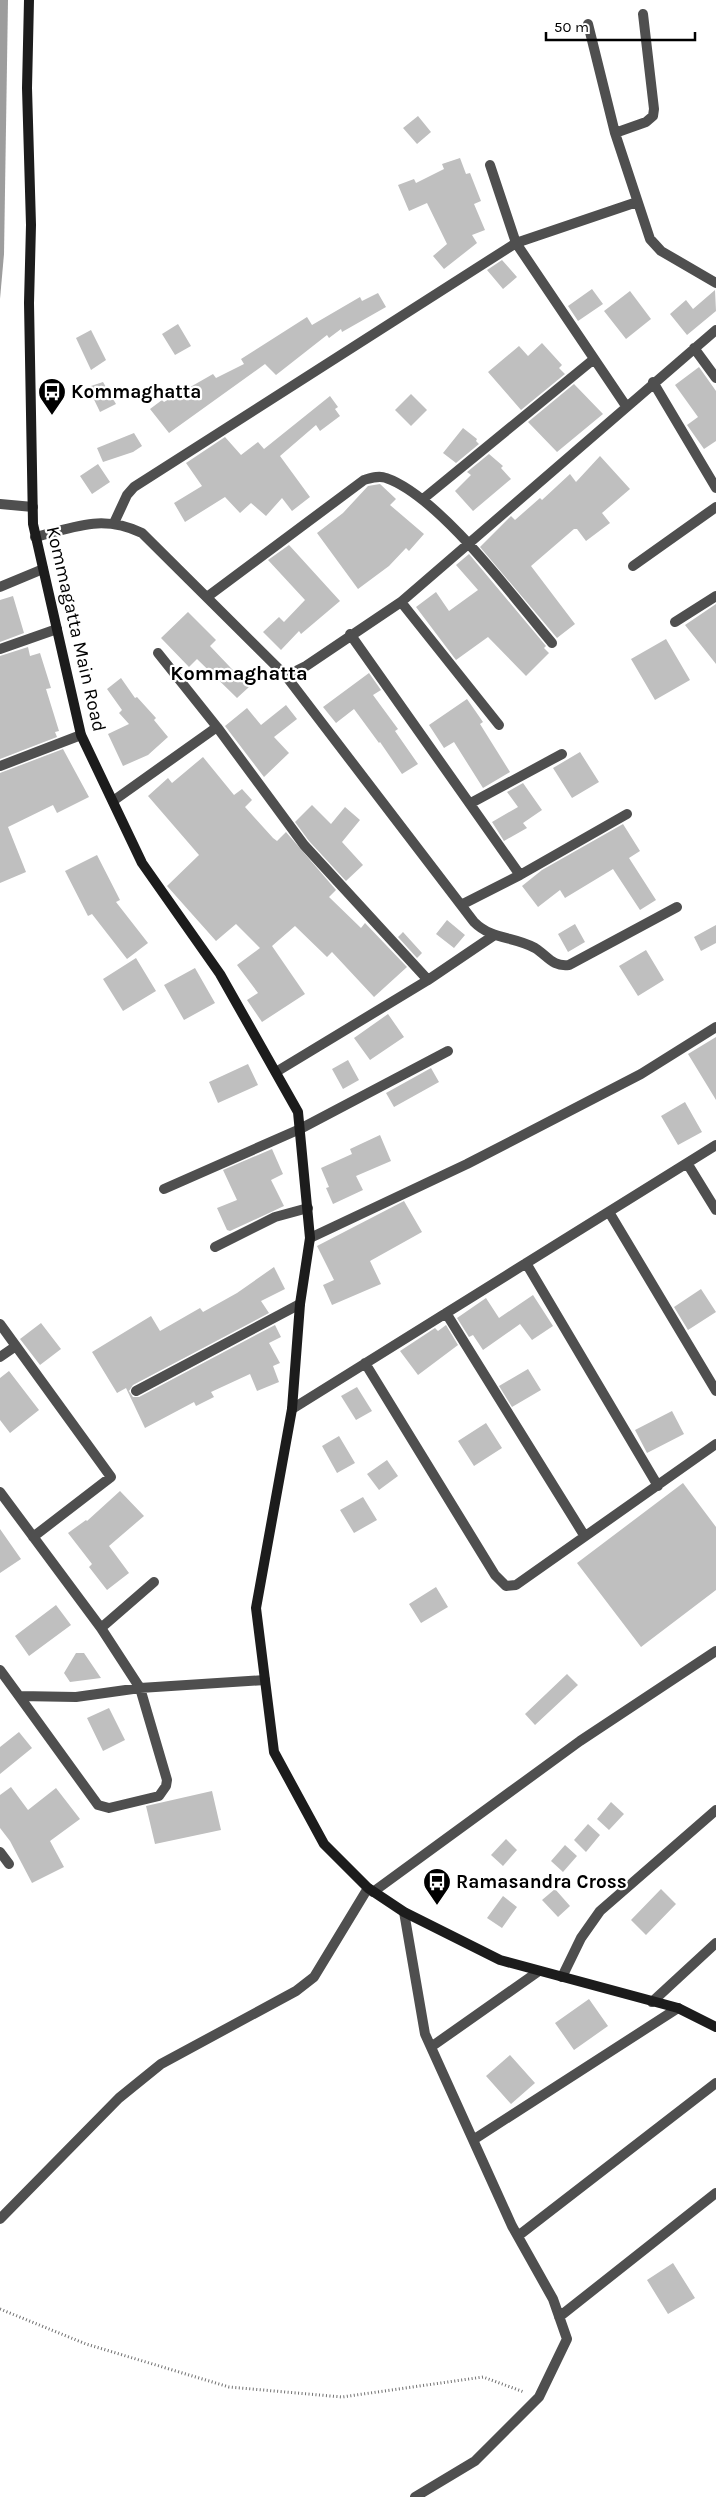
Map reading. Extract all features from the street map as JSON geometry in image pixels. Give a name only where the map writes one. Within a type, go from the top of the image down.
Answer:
[{"type":"main road","name":"Kommagatta Main Road","points":[[29,0],[27,88],[31,225],[28,302],[35,537],[81,735],[142,864],[220,974],[298,1112],[310,1238],[300,1304],[292,1409],[256,1608],[274,1752],[324,1844],[370,1890],[404,1912],[500,1960],[678,2008],[716,2027]]},
{"type":"street","points":[[615,133],[646,122],[653,116],[643,14]]},
{"type":"street","points":[[588,24],[615,133],[637,202],[655,245],[671,258],[716,283]]},
{"type":"street","points":[[490,166],[516,243],[626,406]]},
{"type":"street","points":[[114,524],[127,495],[134,487],[516,243],[637,202]]},
{"type":"street","points":[[286,676],[306,666],[350,634],[401,602],[653,382],[716,330]]},
{"type":"street","points":[[694,348],[716,378]]},
{"type":"street","points":[[423,499],[594,360]]},
{"type":"street","points":[[653,382],[716,488]]},
{"type":"street","points":[[207,597],[364,480],[384,477],[423,499],[468,545],[552,643]]},
{"type":"street","points":[[0,504],[33,507]]},
{"type":"street","points":[[632,566],[716,507]]},
{"type":"street","points":[[35,537],[103,522],[124,525],[142,534],[286,676],[461,905],[481,929],[493,936],[505,937],[536,949],[554,964],[569,965],[677,907]]},
{"type":"street","points":[[0,587],[43,569]]},
{"type":"street","points":[[675,622],[716,596]]},
{"type":"street","points":[[401,602],[499,725]]},
{"type":"street","points":[[0,648],[57,629]]},
{"type":"street","points":[[350,634],[520,875]]},
{"type":"street","points":[[158,653],[304,845],[428,980]]},
{"type":"street","points":[[112,801],[216,727]]},
{"type":"street","points":[[0,766],[81,735]]},
{"type":"street","points":[[471,803],[562,754]]},
{"type":"street","points":[[461,905],[520,875],[627,814]]},
{"type":"street","points":[[276,1072],[428,980],[493,936]]},
{"type":"street","points":[[310,1238],[467,1164],[641,1074],[716,1027]]},
{"type":"street","points":[[164,1188],[300,1129],[448,1051]]},
{"type":"street","points":[[292,1409],[716,1145]]},
{"type":"street","points":[[687,1163],[716,1210]]},
{"type":"street","points":[[215,1246],[275,1217],[308,1208]]},
{"type":"street","points":[[609,1212],[716,1391]]},
{"type":"street","points":[[526,1263],[658,1486]]},
{"type":"street","points":[[136,1391],[300,1304]]},
{"type":"street","points":[[446,1313],[584,1535]]},
{"type":"street","points":[[0,1324],[111,1478],[33,1537]]},
{"type":"street","points":[[0,1357],[16,1346]]},
{"type":"street","points":[[366,1363],[498,1581],[506,1586],[516,1585],[584,1535],[658,1486],[716,1444]]},
{"type":"street","points":[[0,1492],[101,1628],[140,1688],[167,1780],[166,1786],[159,1796],[109,1808],[98,1805],[0,1670]]},
{"type":"street","points":[[101,1628],[154,1582]]},
{"type":"street","points":[[0,2220],[119,2098],[161,2064],[296,1991],[314,1977],[370,1890],[580,1741],[716,1651]]},
{"type":"street","points":[[19,1696],[76,1697],[140,1688],[265,1680]]},
{"type":"street","points":[[562,1977],[580,1938],[600,1911],[716,1810]]},
{"type":"street","points":[[0,1852],[9,1864]]},
{"type":"street","points":[[404,1912],[425,2034],[518,2236],[553,2299],[567,2339],[539,2397],[475,2461],[415,2497]]},
{"type":"street","points":[[652,2002],[716,1943]]},
{"type":"street","points":[[431,2047],[539,1971]]},
{"type":"street","points":[[474,2140],[678,2008]]},
{"type":"street","points":[[518,2236],[716,2083]]},
{"type":"street","points":[[559,2317],[716,2194]]},
{"type":"path","points":[[0,2309],[86,2344],[229,2388],[342,2397],[483,2377],[539,2397]]},
{"type":"shaded area","points":[[0,0],[8,0],[4,254],[0,299]]},
{"type":"building","points":[[418,116],[431,132],[417,144],[403,128]]},
{"type":"building","points":[[460,158],[466,174],[470,173],[481,201],[474,204],[485,230],[472,235],[477,243],[444,269],[433,256],[447,244],[427,203],[409,211],[398,185],[414,179],[416,183],[444,169],[442,164]]},
{"type":"building","points":[[502,260],[517,277],[503,289],[487,270]]},
{"type":"building","points":[[592,289],[603,304],[578,321],[568,306]]},
{"type":"building","points":[[715,290],[716,311],[687,335],[670,314],[686,300],[693,309]]},
{"type":"building","points":[[630,291],[651,319],[626,339],[604,311]]},
{"type":"building","points":[[378,293],[386,307],[342,332],[341,329],[329,338],[327,335],[276,375],[265,364],[169,433],[150,409],[162,400],[164,402],[213,374],[216,378],[244,364],[241,359],[307,317],[312,325],[360,297],[362,301]]},
{"type":"building","points":[[178,324],[191,346],[175,355],[162,334]]},
{"type":"building","points":[[91,330],[106,360],[91,370],[76,338]]},
{"type":"building","points":[[542,343],[562,365],[559,368],[565,374],[521,410],[488,372],[519,346],[528,356]]},
{"type":"building","points":[[699,367],[716,391],[716,441],[704,449],[687,425],[698,417],[675,385]]},
{"type":"building","points":[[103,382],[116,404],[100,412],[88,387]]},
{"type":"building","points":[[574,384],[603,414],[557,452],[528,422]]},
{"type":"building","points":[[411,394],[427,410],[411,426],[395,410]]},
{"type":"building","points":[[330,396],[338,407],[335,409],[340,416],[320,431],[316,425],[280,456],[310,497],[292,511],[282,498],[266,516],[251,503],[240,513],[225,497],[185,522],[174,503],[202,486],[186,463],[225,437],[241,455],[258,442],[264,449]]},
{"type":"building","points":[[463,428],[477,439],[476,441],[479,444],[456,463],[443,453]]},
{"type":"building","points":[[134,433],[142,446],[133,452],[103,462],[97,448]]},
{"type":"building","points":[[489,454],[503,466],[501,468],[511,479],[473,511],[455,491],[471,475],[467,472]]},
{"type":"building","points":[[600,456],[630,489],[602,513],[610,523],[586,541],[577,529],[574,529],[531,566],[575,624],[557,638],[480,547],[511,516],[515,520],[540,498],[542,500],[570,474],[576,482]]},
{"type":"building","points":[[98,464],[110,482],[92,494],[80,476]]},
{"type":"building","points":[[380,484],[396,499],[390,505],[424,534],[409,551],[406,548],[389,566],[358,589],[317,533],[343,513],[368,486]]},
{"type":"building","points":[[289,545],[340,601],[301,634],[299,631],[281,650],[263,632],[279,617],[284,622],[305,600],[268,560]]},
{"type":"building","points":[[469,554],[546,646],[544,648],[549,653],[526,676],[488,637],[456,660],[416,607],[436,592],[449,611],[478,590],[456,565]]},
{"type":"building","points":[[13,596],[24,633],[0,642],[0,600]]},
{"type":"building","points":[[716,604],[716,664],[685,625]]},
{"type":"building","points":[[188,612],[216,640],[210,646],[249,687],[237,698],[197,659],[189,667],[161,638]]},
{"type":"building","points":[[666,639],[690,680],[655,700],[631,659]]},
{"type":"building","points":[[28,647],[30,656],[40,653],[51,688],[46,689],[59,731],[55,732],[57,737],[0,759],[0,656]]},
{"type":"building","points":[[369,673],[381,690],[373,695],[398,729],[395,731],[418,764],[402,774],[354,709],[336,723],[323,707]]},
{"type":"building","points":[[121,678],[135,698],[137,697],[156,718],[154,720],[168,737],[148,755],[123,766],[108,734],[129,724],[119,713],[122,710],[107,689]]},
{"type":"building","points":[[467,699],[483,722],[480,724],[510,772],[483,788],[454,742],[444,748],[429,725]]},
{"type":"building","points":[[286,705],[297,719],[274,737],[289,753],[264,777],[225,726],[247,708],[261,725]]},
{"type":"building","points":[[63,749],[89,797],[57,813],[53,805],[8,827],[26,872],[0,883],[0,773]]},
{"type":"building","points":[[580,752],[599,782],[572,798],[553,768]]},
{"type":"building","points":[[203,757],[234,795],[242,789],[252,800],[245,807],[273,838],[277,841],[286,832],[336,890],[329,897],[361,928],[365,923],[407,967],[374,997],[332,952],[327,957],[295,926],[272,946],[305,994],[262,1022],[247,1000],[258,993],[237,965],[260,948],[236,924],[216,941],[167,886],[199,855],[148,796],[168,778],[172,783]]},
{"type":"building","points":[[523,783],[542,810],[523,823],[527,828],[504,841],[492,822],[518,807],[507,792]]},
{"type":"building","points":[[312,805],[331,824],[345,807],[360,820],[342,842],[363,865],[346,881],[309,841],[295,822]]},
{"type":"building","points":[[623,824],[640,851],[629,858],[656,900],[640,910],[613,869],[565,898],[560,890],[538,907],[522,886],[542,870]]},
{"type":"building","points":[[97,855],[120,900],[116,902],[148,943],[127,959],[92,914],[88,916],[65,871]]},
{"type":"building","points":[[447,920],[465,935],[454,948],[436,934]]},
{"type":"building","points":[[575,924],[585,942],[568,952],[558,934]]},
{"type":"building","points":[[716,925],[716,943],[701,951],[694,937]]},
{"type":"building","points":[[403,932],[422,953],[417,958],[398,937]]},
{"type":"building","points":[[646,950],[664,980],[638,996],[619,966]]},
{"type":"building","points":[[136,958],[156,991],[123,1011],[103,979]]},
{"type":"building","points":[[195,968],[215,1003],[184,1020],[164,985]]},
{"type":"building","points":[[388,1014],[404,1037],[370,1060],[354,1038]]},
{"type":"building","points":[[716,1037],[716,1100],[688,1054]]},
{"type":"building","points":[[348,1060],[359,1080],[343,1089],[332,1069]]},
{"type":"building","points":[[248,1064],[258,1085],[218,1103],[209,1082]]},
{"type":"building","points":[[431,1068],[439,1082],[394,1107],[386,1093]]},
{"type":"building","points":[[685,1102],[702,1132],[678,1145],[661,1116]]},
{"type":"building","points":[[380,1135],[391,1161],[356,1176],[363,1190],[333,1204],[326,1188],[329,1187],[321,1168],[352,1154],[350,1149]]},
{"type":"building","points":[[272,1149],[283,1174],[271,1180],[284,1206],[230,1231],[227,1230],[217,1208],[237,1200],[223,1170]]},
{"type":"building","points":[[404,1201],[422,1232],[370,1261],[381,1284],[332,1305],[323,1285],[334,1280],[317,1246]]},
{"type":"building","points":[[274,1267],[285,1289],[261,1301],[269,1313],[133,1385],[129,1391],[133,1397],[139,1397],[275,1325],[281,1337],[269,1343],[280,1363],[273,1366],[279,1382],[257,1391],[250,1374],[211,1392],[214,1397],[196,1406],[194,1402],[145,1428],[126,1388],[117,1393],[92,1352],[151,1316],[160,1331],[200,1308],[203,1312],[237,1293]]},
{"type":"building","points":[[701,1289],[716,1312],[688,1330],[674,1307]]},
{"type":"building","points":[[533,1295],[553,1326],[532,1340],[520,1324],[483,1350],[473,1335],[469,1337],[457,1318],[486,1298],[499,1318]]},
{"type":"building","points":[[41,1323],[61,1349],[40,1365],[20,1339]]},
{"type":"building","points":[[446,1325],[458,1345],[418,1375],[400,1351],[435,1328],[438,1331]]},
{"type":"building","points":[[528,1369],[541,1390],[512,1407],[499,1386]]},
{"type":"building","points":[[9,1371],[39,1410],[10,1433],[0,1420],[0,1378]]},
{"type":"building","points":[[357,1387],[372,1411],[356,1420],[341,1396]]},
{"type":"building","points":[[672,1411],[684,1434],[647,1453],[635,1430]]},
{"type":"building","points":[[486,1423],[502,1448],[474,1466],[458,1441]]},
{"type":"building","points":[[339,1436],[355,1463],[337,1473],[322,1446]]},
{"type":"building","points":[[387,1460],[398,1476],[379,1490],[367,1474]]},
{"type":"building","points":[[683,1483],[716,1527],[716,1590],[641,1647],[577,1563]]},
{"type":"building","points":[[120,1491],[144,1516],[109,1546],[129,1573],[107,1590],[89,1567],[92,1564],[68,1533],[87,1521]]},
{"type":"building","points":[[363,1497],[377,1520],[354,1533],[340,1510]]},
{"type":"building","points":[[0,1529],[21,1559],[0,1573]]},
{"type":"building","points":[[436,1587],[448,1607],[421,1623],[409,1604]]},
{"type":"building","points":[[56,1605],[71,1625],[29,1656],[15,1636]]},
{"type":"building","points":[[76,1653],[84,1653],[101,1678],[70,1682],[64,1673]]},
{"type":"building","points":[[567,1674],[578,1685],[535,1725],[525,1714]]},
{"type":"building","points":[[109,1708],[125,1740],[103,1751],[87,1718]]},
{"type":"building","points":[[19,1732],[32,1748],[0,1774],[0,1747]]},
{"type":"building","points":[[11,1787],[28,1810],[56,1788],[80,1819],[50,1841],[64,1867],[32,1883],[10,1841],[0,1828],[0,1795]]},
{"type":"building","points":[[212,1791],[221,1830],[155,1844],[146,1806]]},
{"type":"building","points":[[611,1802],[624,1814],[609,1830],[597,1819]]},
{"type":"building","points":[[588,1824],[600,1835],[586,1852],[574,1840]]},
{"type":"building","points":[[506,1839],[517,1850],[503,1866],[491,1855]]},
{"type":"building","points":[[565,1845],[577,1856],[563,1872],[551,1861]]},
{"type":"building","points":[[555,1889],[570,1906],[558,1917],[542,1900]]},
{"type":"building","points":[[661,1889],[676,1904],[646,1935],[631,1920]]},
{"type":"building","points":[[503,1896],[517,1907],[502,1928],[487,1918]]},
{"type":"building","points":[[589,1999],[608,2026],[574,2050],[555,2023]]},
{"type":"building","points":[[510,2055],[535,2083],[511,2104],[486,2076]]},
{"type":"building","points":[[673,2263],[695,2298],[668,2314],[647,2280]]},
{"type":"place","name":"Kommaghatta","points":[[52,416]]},
{"type":"place","name":"Ramasandra Cross","points":[[437,1906]]},
{"type":"district","name":"Kommaghatta","points":[[239,673]]}]
